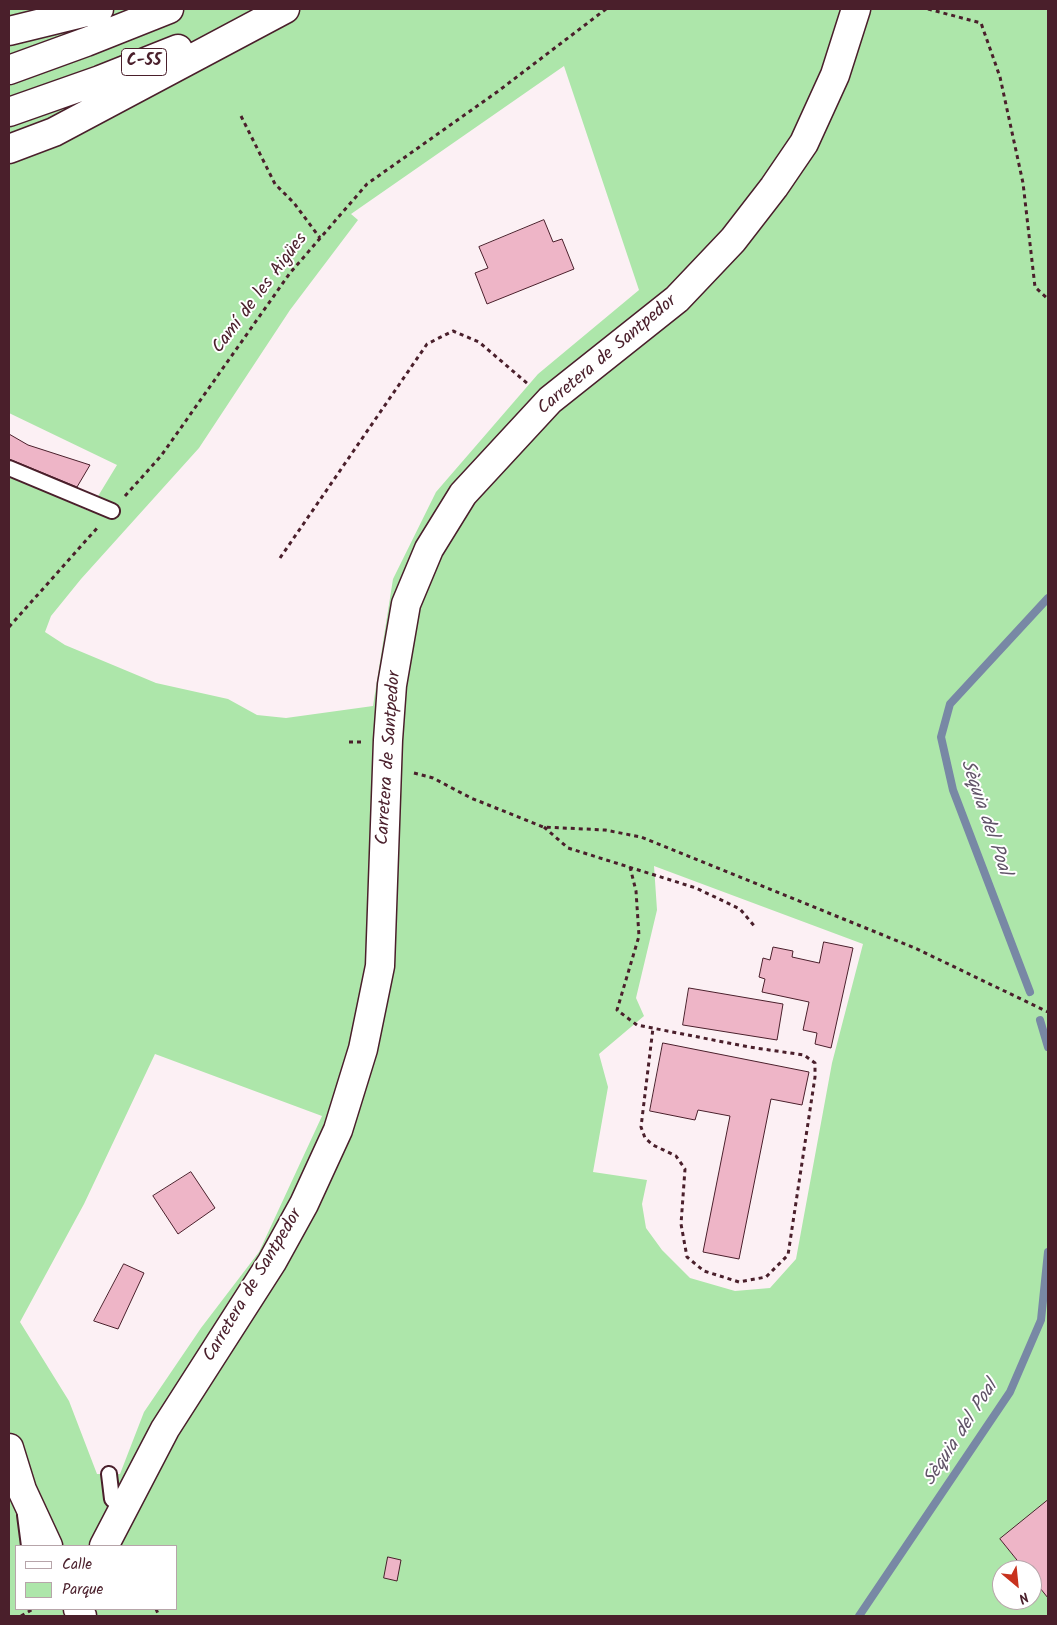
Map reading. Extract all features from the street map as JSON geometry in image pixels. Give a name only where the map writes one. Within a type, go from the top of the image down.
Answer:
[{"type":"main road","points":[[9,31],[99,9]]},
{"type":"main road","name":"C-55","points":[[9,70],[169,9]]},
{"type":"main road","name":"C-55","points":[[9,112],[100,80],[278,9]]},
{"type":"main road","points":[[9,149],[54,132],[285,9]]},
{"type":"main road","name":"Carretera de Santpedor","points":[[105,1545],[165,1429],[272,1262],[304,1204],[338,1130],[363,1049],[380,966],[386,774],[392,685],[406,604],[429,549],[463,494],[550,400],[677,299],[733,240],[774,187],[804,143],[835,75],[856,9]]},
{"type":"main road","points":[[9,1448],[22,1490],[48,1545]]},
{"type":"lane","points":[[9,468],[112,511]]},
{"type":"lane","points":[[109,1474],[112,1499],[124,1509]]},
{"type":"lane","points":[[22,1490],[29,1545]]},
{"type":"path","name":"Camí de les Aigües","points":[[9,627],[161,456],[290,273],[367,184],[497,92],[606,9]]},
{"type":"path","points":[[928,9],[980,23],[1000,77],[1022,183],[1035,287],[1048,299]]},
{"type":"path","points":[[241,116],[275,184],[294,203],[320,238]]},
{"type":"path","points":[[280,558],[427,344],[453,331],[479,342],[517,375]]},
{"type":"path","points":[[386,774],[407,772],[433,778],[472,798],[543,826],[605,830],[641,837],[916,948],[1048,1012]]},
{"type":"path","points":[[543,826],[568,848],[705,892],[740,909],[756,928]]},
{"type":"path","points":[[630,867],[636,890],[639,936],[617,1010],[637,1025],[653,1028],[749,1047],[804,1054],[815,1063],[815,1078],[788,1255],[766,1277],[739,1282],[704,1272],[687,1258],[681,1224],[685,1170],[676,1156],[653,1146],[645,1138],[641,1127],[653,1028]]},
{"type":"green space","points":[[9,9],[1048,9],[1048,1500],[1000,1539],[1017,1560],[992,1560],[992,1610],[1042,1610],[1042,1590],[1048,1598],[1048,1616],[9,1616],[9,476],[89,511],[117,465],[9,413]],"holes":[[[564,66],[639,290],[538,374],[436,492],[393,579],[373,706],[286,718],[257,715],[228,699],[156,683],[65,645],[45,632],[51,616],[81,579],[199,448],[290,310],[358,220],[351,214]],[[654,866],[863,944],[832,1063],[796,1259],[770,1288],[735,1291],[690,1278],[662,1250],[646,1228],[642,1204],[647,1180],[593,1172],[608,1087],[599,1054],[644,1016],[636,998],[657,910]],[[155,1054],[322,1116],[259,1252],[201,1328],[144,1412],[120,1474],[97,1474],[69,1401],[20,1322],[84,1204]]]},
{"type":"building","points":[[544,220],[553,242],[562,239],[574,269],[487,304],[475,273],[488,268],[479,247]]},
{"type":"building","points":[[9,434],[28,445],[90,465],[77,487],[9,459]]},
{"type":"building","points":[[824,942],[853,948],[831,1048],[815,1044],[817,1033],[803,1030],[809,1002],[762,992],[765,979],[759,977],[763,958],[770,960],[773,947],[793,951],[792,957],[819,963]]},
{"type":"building","points":[[689,988],[783,1004],[777,1040],[683,1025]]},
{"type":"building","points":[[663,1043],[809,1072],[802,1105],[771,1099],[739,1259],[703,1252],[730,1116],[698,1110],[695,1120],[650,1111]]},
{"type":"building","points":[[191,1172],[215,1208],[178,1234],[153,1196]]},
{"type":"building","points":[[124,1264],[144,1273],[118,1329],[94,1321]]},
{"type":"building","points":[[1048,1500],[1048,1598],[1042,1590],[1042,1560],[1017,1560],[1000,1539]]},
{"type":"building","points":[[388,1557],[401,1560],[397,1581],[384,1578]]},
{"type":"waterway","name":"Sèquia del Poal","points":[[1030,992],[953,790],[941,737],[950,704],[1048,598]]},
{"type":"waterway","name":"Sèquia del Poal","points":[[1040,1020],[1048,1047]]},
{"type":"waterway","name":"Sèquia del Poal","points":[[859,1616],[1010,1392],[1041,1320],[1048,1252]]}]
